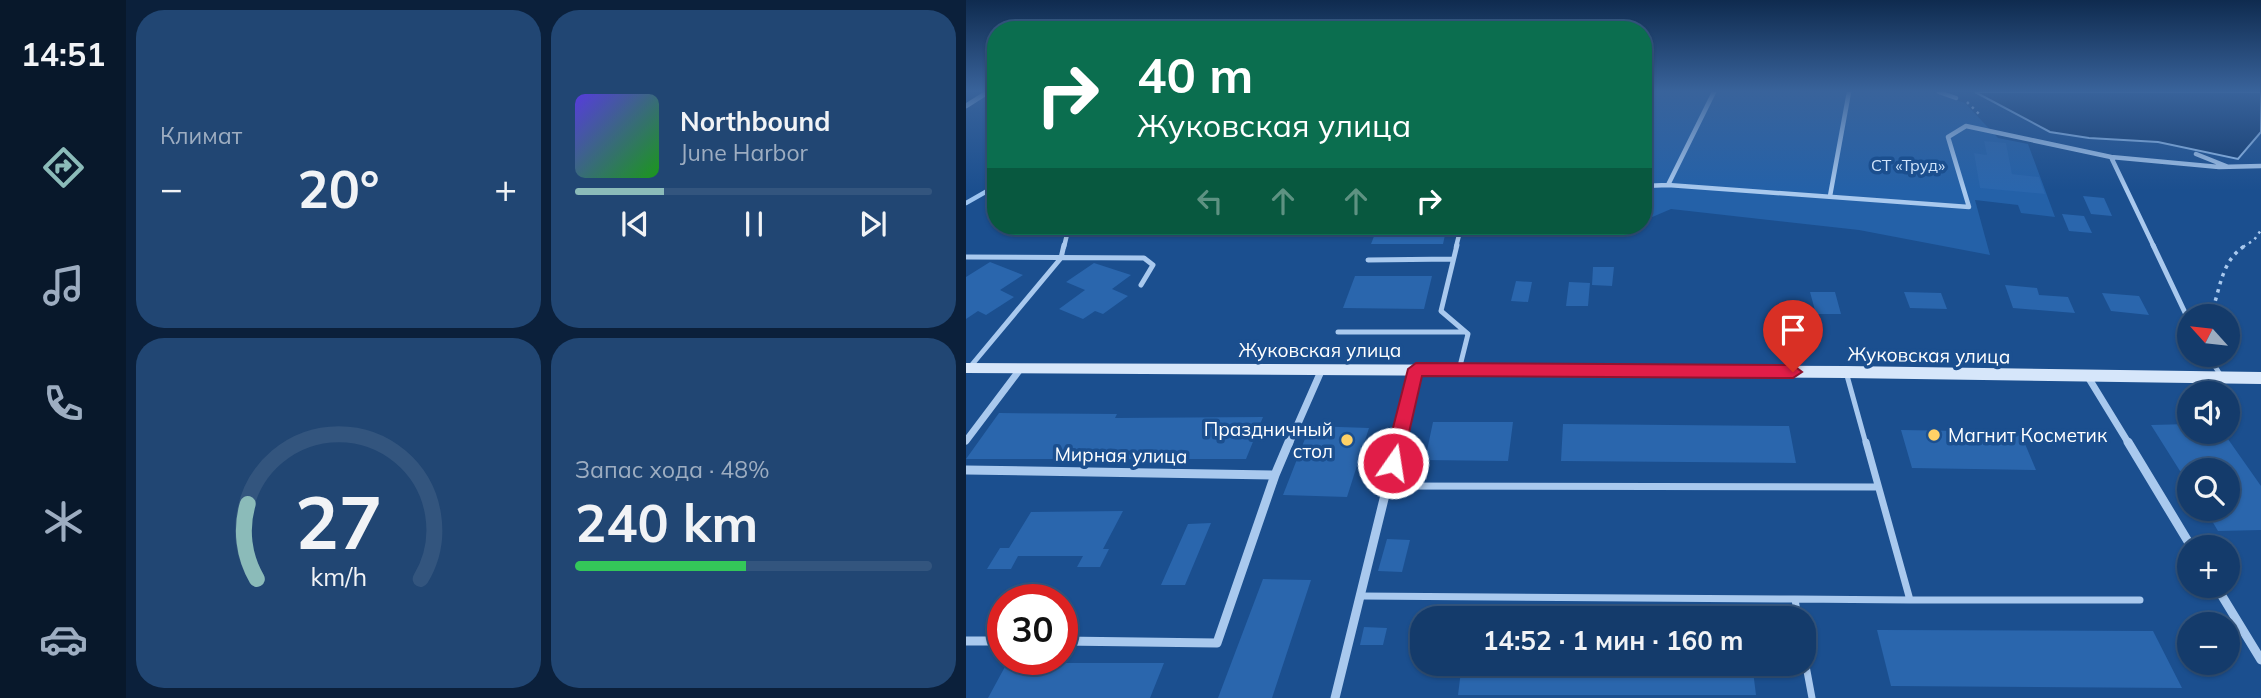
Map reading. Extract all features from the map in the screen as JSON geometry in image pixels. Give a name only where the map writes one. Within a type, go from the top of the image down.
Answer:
[{"type":"main road","name":"Жуковская улица","points":[[968,368],[1846,372],[2261,378]]},
{"type":"street","points":[[966,441],[1022,367]]},
{"type":"street","points":[[1078,642],[1217,642],[1275,475],[1322,369]]},
{"type":"street","points":[[1335,698],[1416,369]]},
{"type":"street","points":[[2088,377],[2184,535]]},
{"type":"street","name":"Мирная улица","points":[[966,470],[1275,475]]},
{"type":"street","points":[[2223,598],[2261,660]]},
{"type":"street","points":[[966,641],[987,641]]},
{"type":"lane","points":[[1668,185],[1698,125]]},
{"type":"lane","points":[[1830,196],[1843,125]]},
{"type":"lane","points":[[1652,186],[1969,207],[1948,137],[1966,126],[2111,157],[2231,167],[2261,166]]},
{"type":"lane","points":[[2196,154],[2231,167]]},
{"type":"lane","points":[[2111,157],[2181,304]]},
{"type":"lane","points":[[968,368],[1061,258],[1067,235]]},
{"type":"lane","points":[[1459,235],[1441,311],[1468,334],[1460,370]]},
{"type":"lane","points":[[966,257],[1144,258],[1153,265],[1141,285]]},
{"type":"lane","points":[[1368,260],[1453,259]]},
{"type":"lane","points":[[1338,332],[1466,332]]},
{"type":"lane","points":[[2216,368],[2222,377]]},
{"type":"lane","points":[[1846,372],[1910,600]]},
{"type":"lane","points":[[1388,486],[1877,487]]},
{"type":"lane","points":[[1360,596],[2140,600]]},
{"type":"lane","points":[[1795,600],[1796,606]]},
{"type":"lane","points":[[1808,676],[1812,698]]},
{"type":"path","points":[[2215,304],[2225,265],[2233,253],[2254,240],[2261,230]]},
{"type":"green space","name":"СТ «Труд»","points":[[1652,125],[1985,125],[1998,138],[2028,144],[2055,217],[2021,213],[2018,205],[1975,200],[1990,255],[1859,230],[1671,209],[1652,217]]},
{"type":"green space","points":[[1465,235],[1562,235],[1562,236]]},
{"type":"shaded area","points":[[2036,125],[2261,125],[2261,132],[2238,159],[2158,142],[2089,138],[2050,132]]},
{"type":"building","points":[[1984,141],[2006,143],[2012,174],[2039,177],[2045,194],[1980,188],[1974,153],[1987,155]]},
{"type":"building","points":[[2083,196],[2104,198],[2112,216],[2091,214]]},
{"type":"building","points":[[2062,214],[2084,216],[2092,233],[2069,231]]},
{"type":"building","points":[[1374,235],[1445,235],[1443,244],[1371,244]]},
{"type":"building","points":[[990,262],[1023,275],[1000,290],[1014,297],[986,315],[978,311],[966,319],[966,277]]},
{"type":"building","points":[[1094,263],[1131,275],[1112,289],[1128,296],[1103,314],[1095,311],[1083,319],[1059,309],[1085,290],[1066,282]]},
{"type":"building","points":[[1593,267],[1614,267],[1612,286],[1592,285]]},
{"type":"building","points":[[1355,276],[1432,276],[1424,309],[1343,308]]},
{"type":"building","points":[[1516,281],[1532,282],[1528,302],[1511,301]]},
{"type":"building","points":[[1569,282],[1590,283],[1588,306],[1566,306]]},
{"type":"building","points":[[2005,285],[2037,288],[2039,295],[2068,297],[2075,313],[2013,308]]},
{"type":"building","points":[[1810,292],[1835,292],[1841,314],[1816,314]]},
{"type":"building","points":[[1904,292],[1941,293],[1947,309],[1910,308]]},
{"type":"building","points":[[2102,293],[2139,296],[2149,315],[2111,311]]},
{"type":"building","points":[[999,413],[1117,414],[1115,418],[1263,417],[1246,459],[966,459]]},
{"type":"building","points":[[1433,422],[1513,422],[1508,461],[1425,460]]},
{"type":"building","points":[[1563,424],[1789,426],[1796,463],[1561,461]]},
{"type":"building","points":[[2177,424],[2177,444],[2231,444],[2261,486],[2261,530],[2218,531],[2212,521],[2240,521],[2240,458],[2177,458],[2177,466],[2151,425]]},
{"type":"building","points":[[1310,426],[1369,428],[1347,497],[1283,495]]},
{"type":"building","points":[[1901,430],[2020,432],[2036,470],[1912,468]]},
{"type":"building","points":[[1123,511],[1103,549],[1109,549],[1100,567],[1077,567],[1083,556],[1018,556],[1011,569],[987,569],[1000,548],[1009,548],[1031,512]]},
{"type":"building","points":[[1211,523],[1185,585],[1161,585],[1188,524]]},
{"type":"building","points":[[1387,539],[1410,540],[1402,572],[1378,571]]},
{"type":"building","points":[[1263,579],[1311,580],[1272,698],[1218,698]]},
{"type":"building","points":[[1364,627],[1387,628],[1383,645],[1360,645]]},
{"type":"building","points":[[1877,630],[2153,631],[2182,688],[1891,686]]},
{"type":"building","points":[[1078,663],[1164,663],[1150,698],[988,698],[1000,675],[1078,675]]},
{"type":"building","points":[[1460,676],[1754,676],[1756,695],[1458,695]]},
{"type":"waterway","points":[[966,203],[987,191]]},
{"type":"place","name":"Магнит Косметик","points":[[1934,435]]},
{"type":"place","name":"Праздничный стол","points":[[1347,440]]},
{"type":"route","points":[[1393,463],[1416,369],[1793,372]]}]
